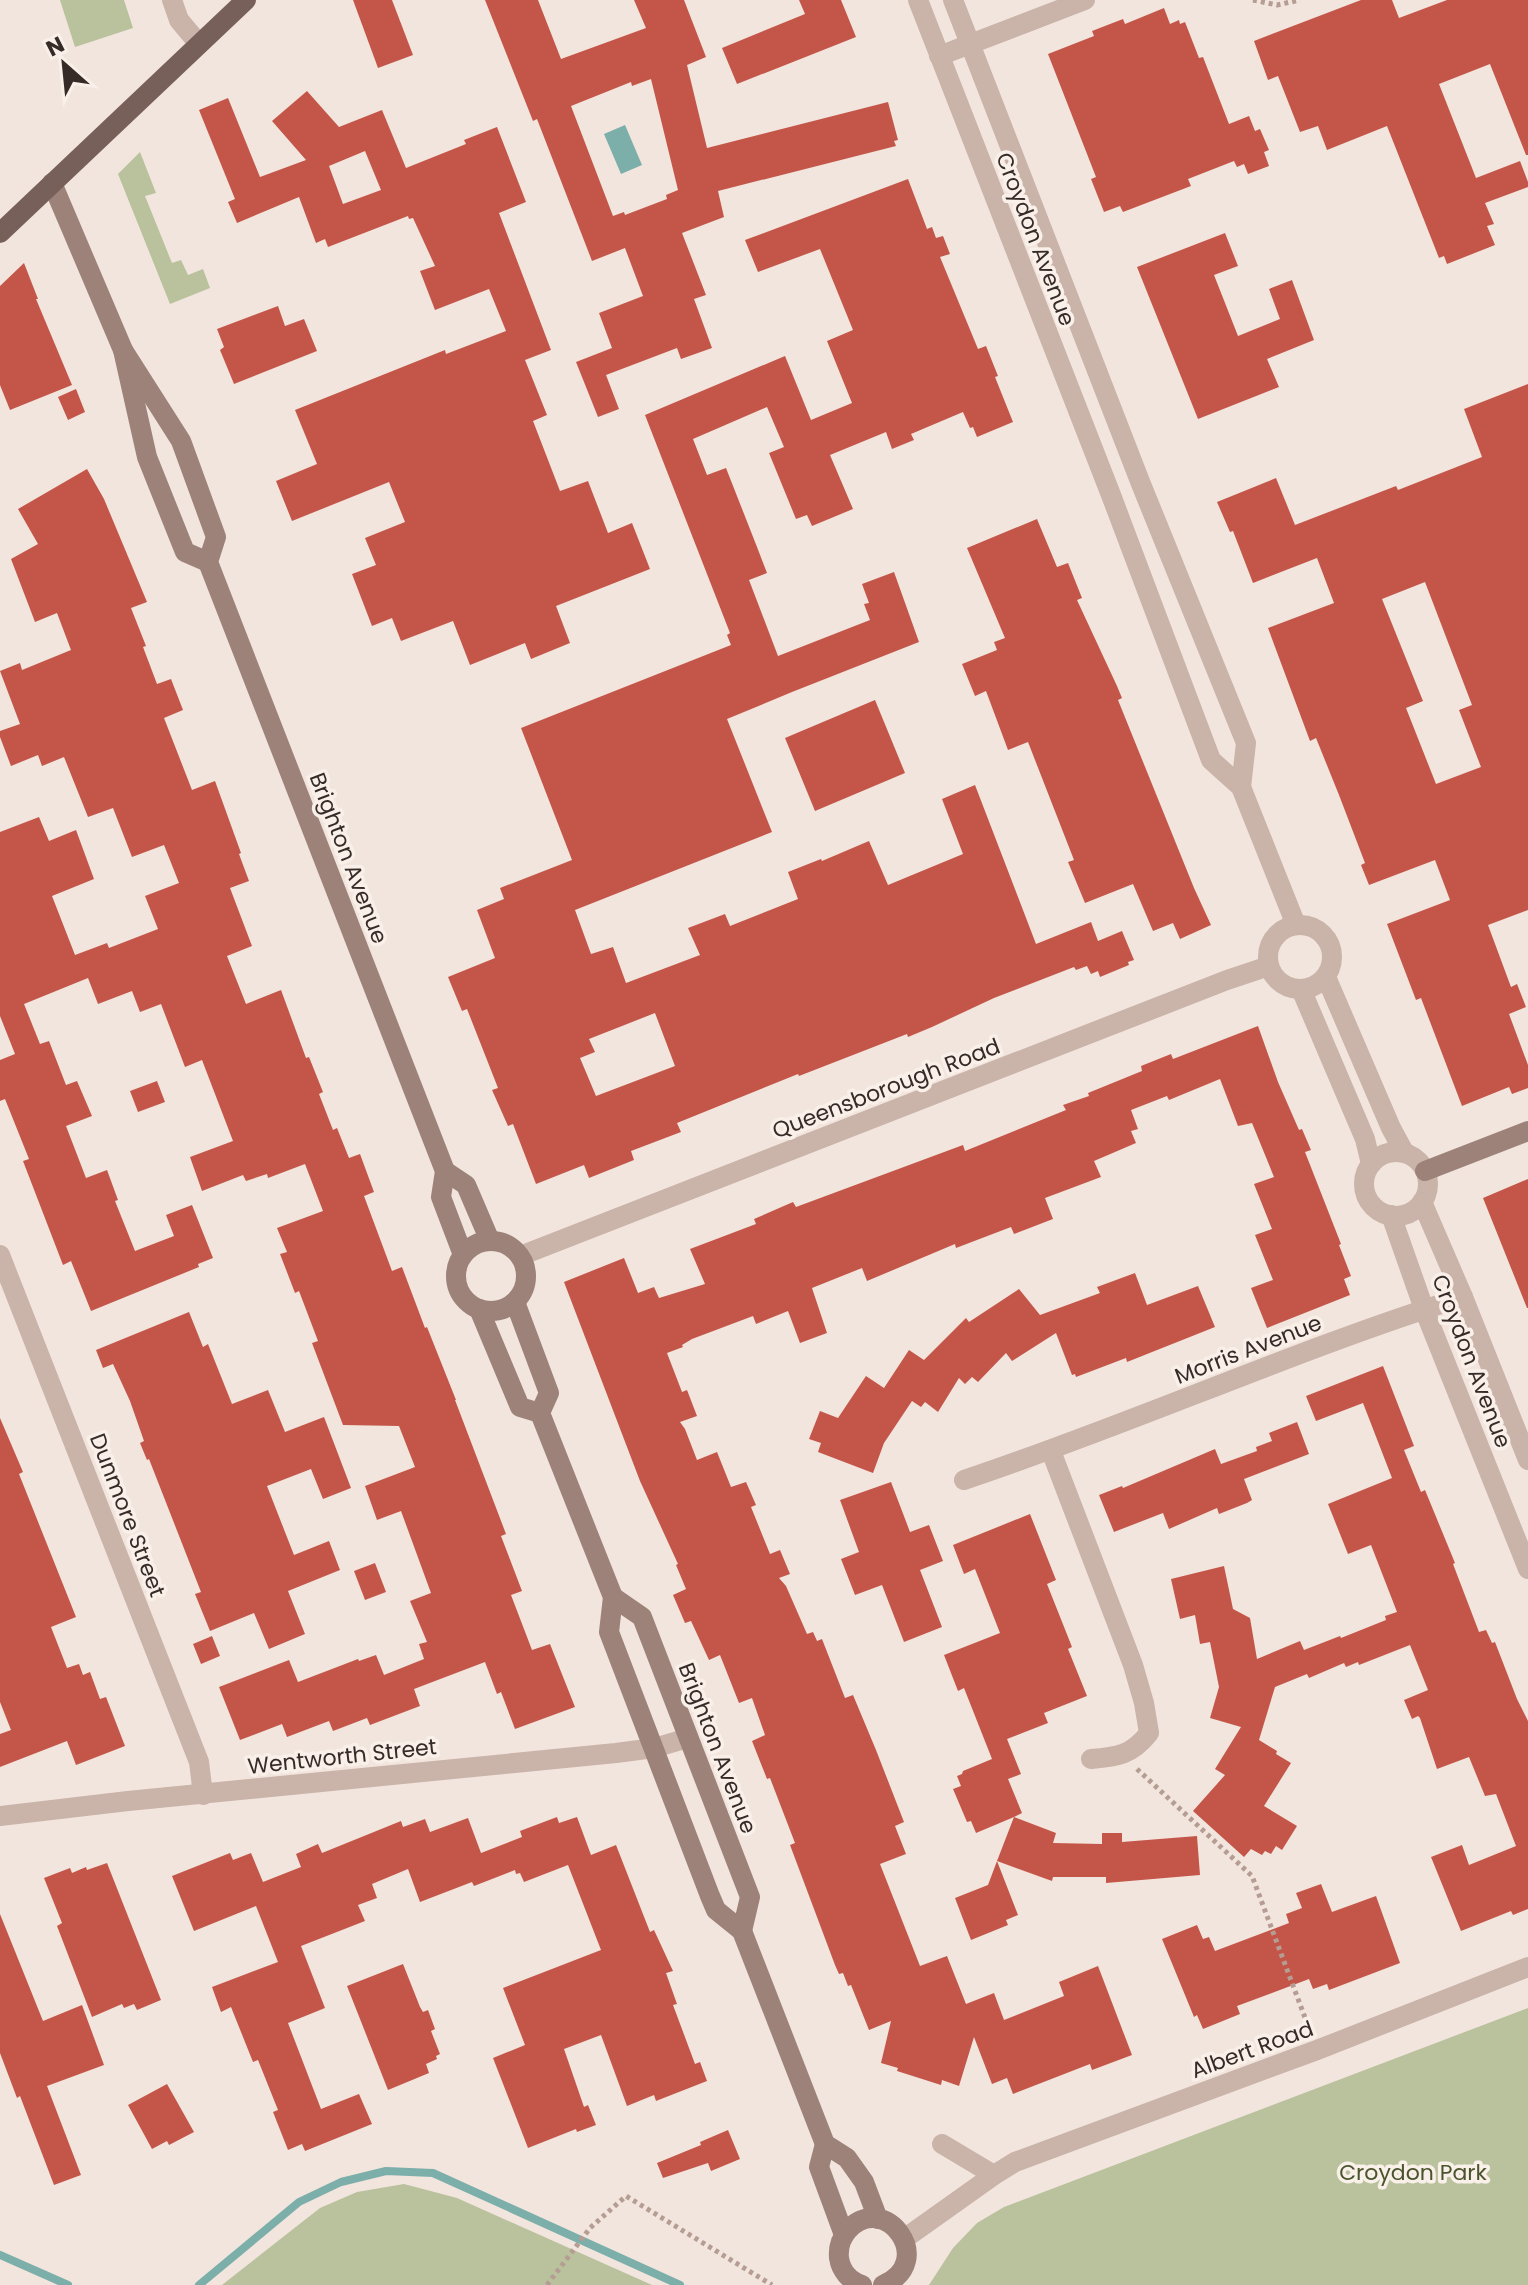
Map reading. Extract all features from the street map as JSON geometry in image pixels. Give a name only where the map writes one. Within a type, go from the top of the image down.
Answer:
[{"type":"main road","points":[[0,233],[246,0]]},
{"type":"main road","name":"Brighton Avenue","points":[[52,183],[123,350],[181,441],[216,537],[208,562],[445,1171],[441,1197],[463,1255]]},
{"type":"main road","name":"Brighton Avenue","points":[[123,350],[152,470],[185,552],[208,562]]},
{"type":"main road","points":[[1425,1171],[1528,1131]]},
{"type":"main road","name":"Brighton Avenue","points":[[445,1171],[466,1185],[490,1241]]},
{"type":"main road","points":[[490,1241],[507,1245],[520,1256],[526,1275],[521,1294],[515,1302],[498,1310],[479,1309],[470,1303],[458,1286],[456,1275],[463,1255],[479,1243],[490,1241]]},
{"type":"main road","name":"Brighton Avenue","points":[[515,1302],[549,1393],[540,1413],[613,1597],[609,1632],[716,1910],[742,1931],[825,2144],[819,2167],[844,2235],[839,2245],[841,2266],[847,2276],[858,2284]]},
{"type":"main road","name":"Brighton Avenue","points":[[479,1309],[520,1407],[540,1413]]},
{"type":"main road","name":"Brighton Avenue","points":[[613,1597],[642,1617],[750,1897],[742,1931]]},
{"type":"main road","name":"Brighton Avenue","points":[[825,2144],[847,2158],[864,2182],[878,2219]]},
{"type":"main road","points":[[844,2235],[858,2222],[878,2219],[898,2230],[904,2239],[906,2260],[896,2278],[886,2285]]},
{"type":"street","points":[[172,0],[179,20],[199,44]]},
{"type":"street","name":"Croydon Avenue","points":[[918,0],[1211,760],[1241,787],[1296,925]]},
{"type":"street","name":"Croydon Avenue","points":[[953,0],[1141,484],[1246,743],[1241,787]]},
{"type":"street","points":[[939,56],[1085,0]]},
{"type":"street","points":[[1111,495],[1141,484]]},
{"type":"street","points":[[1287,927],[1314,928],[1328,940],[1333,959],[1326,977],[1311,988],[1285,986],[1273,975],[1269,966],[1269,948],[1273,939],[1287,927]]},
{"type":"street","name":"Queensborough Road","points":[[520,1256],[1269,966]]},
{"type":"street","points":[[1326,977],[1391,1128],[1404,1152],[1420,1162],[1428,1182],[1422,1202],[1408,1213],[1382,1213],[1368,1200],[1364,1182],[1371,1164],[1386,1153],[1404,1152]]},
{"type":"street","points":[[1301,989],[1365,1139],[1371,1164]]},
{"type":"street","name":"Croydon Avenue","points":[[1422,1202],[1528,1460]]},
{"type":"street","name":"Croydon Avenue","points":[[1391,1215],[1424,1309],[1528,1569]]},
{"type":"street","name":"Dunmore Street","points":[[0,1255],[199,1762],[203,1795]]},
{"type":"street","name":"Morris Avenue","points":[[964,1480],[1051,1451],[1379,1324],[1463,1297]]},
{"type":"street","points":[[1051,1451],[1133,1665],[1149,1733],[1141,1744],[1119,1757],[1091,1759]]},
{"type":"street","name":"Wentworth Street","points":[[0,1816],[654,1748],[688,1738]]},
{"type":"street","name":"Albert Road","points":[[904,2239],[1015,2162],[1317,2050],[1528,1967]]},
{"type":"street","points":[[942,2144],[994,2175]]},
{"type":"path","points":[[1253,0],[1277,5],[1300,0]]},
{"type":"path","points":[[1122,1755],[1252,1876],[1317,2050]]},
{"type":"path","points":[[547,2285],[590,2228],[626,2196],[772,2285]]},
{"type":"green space","points":[[60,0],[124,0],[133,28],[75,47]]},
{"type":"green space","points":[[140,152],[156,193],[145,196],[172,263],[181,260],[188,275],[203,269],[210,288],[170,304],[118,174]]},
{"type":"green space","name":"Croydon Park","points":[[1528,2008],[1528,2285],[929,2285],[953,2248],[977,2223],[1004,2207]]},
{"type":"green space","points":[[404,2184],[457,2198],[652,2285],[222,2285],[320,2208],[357,2192]]},
{"type":"water","points":[[625,125],[642,165],[621,174],[604,134]]},
{"type":"building","points":[[353,0],[392,0],[413,55],[378,68]]},
{"type":"building","points":[[485,0],[538,0],[561,59],[646,28],[634,0],[684,0],[706,57],[687,65],[707,148],[888,102],[898,140],[894,141],[896,146],[718,191],[724,217],[682,233],[706,295],[694,299],[712,348],[681,359],[677,348],[606,375],[619,409],[598,417],[576,362],[612,348],[599,313],[643,296],[625,248],[592,261],[537,119],[533,121]],"holes":[[[651,79],[678,190],[666,195],[667,199],[625,215],[624,212],[613,216],[571,106],[631,82],[632,86]]]},
{"type":"building","points":[[799,0],[841,0],[856,37],[737,84],[722,48],[805,14]]},
{"type":"building","points":[[1361,0],[1392,0],[1399,18],[1447,0],[1528,0],[1528,155],[1490,64],[1439,84],[1476,178],[1520,161],[1528,182],[1528,187],[1485,203],[1494,224],[1487,226],[1495,245],[1447,264],[1444,256],[1439,258],[1387,126],[1327,150],[1318,126],[1300,132],[1278,76],[1268,80],[1254,41]]},
{"type":"building","points":[[1164,8],[1170,24],[1179,20],[1180,24],[1185,22],[1199,58],[1203,57],[1229,124],[1249,116],[1255,131],[1260,129],[1269,150],[1264,152],[1269,166],[1248,174],[1244,164],[1237,167],[1234,161],[1188,179],[1191,186],[1123,212],[1120,206],[1104,212],[1091,179],[1096,177],[1048,54],[1094,36],[1092,31],[1123,19],[1125,24]]},
{"type":"building","points":[[307,91],[339,127],[382,110],[406,168],[466,144],[464,140],[497,127],[526,202],[499,213],[551,350],[525,360],[547,415],[533,421],[560,491],[588,481],[608,533],[632,523],[650,569],[556,606],[570,643],[531,659],[525,643],[470,665],[453,621],[401,641],[392,618],[372,626],[352,574],[376,565],[365,538],[405,522],[389,482],[292,521],[276,481],[317,464],[295,410],[445,350],[446,354],[506,331],[489,289],[435,310],[420,271],[435,266],[413,218],[409,219],[408,216],[328,247],[325,239],[316,243],[299,197],[237,223],[228,202],[235,199],[199,110],[228,98],[260,177],[306,160],[272,121]],"holes":[[[365,151],[381,190],[343,204],[329,166]]]},
{"type":"building","points":[[908,179],[927,229],[932,227],[936,238],[943,236],[950,254],[940,257],[978,349],[986,346],[1013,422],[977,437],[963,412],[911,434],[914,440],[892,449],[886,432],[830,455],[853,509],[812,526],[807,515],[796,519],[769,453],[784,447],[767,407],[693,439],[707,475],[726,468],[757,547],[767,573],[749,580],[778,656],[870,620],[864,604],[869,603],[862,584],[894,572],[919,642],[727,719],[772,832],[575,910],[591,954],[613,947],[626,983],[700,955],[688,928],[725,914],[730,926],[798,899],[788,872],[821,859],[869,841],[888,885],[963,854],[942,799],[975,785],[1036,944],[1091,922],[1098,941],[1122,931],[1134,960],[1100,977],[1098,971],[1091,974],[1087,966],[1076,970],[1074,967],[994,998],[908,1037],[907,1034],[798,1074],[677,1123],[681,1132],[631,1151],[634,1160],[589,1178],[584,1165],[536,1184],[513,1124],[508,1126],[492,1090],[498,1088],[467,1009],[462,1011],[448,977],[495,958],[477,910],[504,899],[500,888],[572,860],[521,728],[731,645],[727,635],[730,633],[645,415],[785,356],[811,420],[852,403],[827,341],[853,330],[820,249],[758,272],[745,240]],"holes":[[[655,1013],[675,1066],[596,1096],[580,1058],[595,1052],[589,1039]]]},
{"type":"building","points":[[1225,233],[1238,266],[1214,275],[1238,336],[1280,319],[1269,289],[1292,280],[1314,340],[1267,359],[1279,387],[1198,419],[1137,267]]},
{"type":"building","points":[[24,263],[72,385],[10,410],[0,385],[0,286]]},
{"type":"building","points":[[278,306],[285,326],[304,319],[317,351],[234,384],[220,350],[224,347],[217,329]]},
{"type":"building","points":[[1528,384],[1528,910],[1488,925],[1511,987],[1517,984],[1526,1007],[1509,1014],[1528,1065],[1528,1088],[1512,1094],[1509,1087],[1462,1106],[1421,998],[1416,1000],[1387,924],[1450,900],[1435,860],[1369,885],[1361,865],[1365,863],[1339,795],[1316,738],[1310,741],[1268,628],[1334,603],[1317,558],[1253,583],[1233,531],[1230,532],[1217,502],[1276,478],[1295,525],[1396,486],[1398,490],[1482,457],[1464,409]],"holes":[[[1425,582],[1472,705],[1459,710],[1481,767],[1436,784],[1406,708],[1423,701],[1382,599]]]},
{"type":"building","points":[[76,389],[85,412],[68,420],[58,397]]},
{"type":"building","points":[[87,469],[104,499],[147,602],[131,608],[157,684],[171,679],[183,710],[164,718],[192,790],[215,781],[241,853],[249,881],[230,888],[252,946],[227,956],[246,1004],[281,990],[306,1058],[309,1057],[323,1092],[319,1094],[333,1130],[337,1128],[349,1158],[360,1154],[374,1192],[364,1196],[392,1271],[402,1267],[506,1534],[501,1536],[522,1591],[511,1595],[532,1650],[550,1644],[575,1707],[515,1729],[485,1662],[414,1689],[420,1706],[370,1725],[367,1718],[333,1731],[329,1721],[287,1737],[282,1724],[240,1740],[219,1687],[289,1660],[298,1682],[376,1655],[384,1675],[424,1659],[419,1644],[427,1642],[410,1601],[431,1593],[401,1511],[377,1520],[365,1486],[415,1467],[399,1426],[343,1425],[312,1343],[318,1341],[299,1291],[295,1293],[280,1254],[287,1252],[277,1228],[323,1211],[305,1164],[268,1178],[267,1174],[246,1181],[243,1175],[202,1191],[190,1157],[233,1141],[202,1060],[185,1067],[161,1004],[140,1012],[132,991],[98,1004],[88,978],[24,1004],[40,1044],[49,1041],[66,1085],[77,1081],[92,1116],[66,1126],[86,1178],[107,1170],[118,1200],[115,1201],[135,1251],[174,1236],[166,1215],[192,1205],[213,1258],[198,1264],[199,1267],[91,1311],[71,1261],[63,1265],[23,1161],[29,1159],[5,1099],[0,1101],[0,1060],[15,1054],[0,1016],[0,832],[39,817],[49,841],[76,830],[94,879],[52,896],[75,955],[107,943],[109,948],[158,929],[145,896],[179,883],[164,845],[132,857],[113,808],[88,817],[64,757],[42,766],[38,755],[11,766],[0,737],[0,731],[20,724],[0,671],[20,663],[22,670],[71,650],[57,613],[35,622],[11,559],[38,544],[18,509]]},
{"type":"building","points":[[1037,519],[1057,567],[1068,563],[1082,598],[1077,600],[1122,698],[1118,700],[1211,925],[1180,939],[1173,923],[1153,931],[1133,884],[1085,903],[1068,862],[1074,860],[1028,742],[1008,750],[986,691],[975,696],[962,664],[997,650],[994,642],[1005,638],[967,548]]},
{"type":"building","points":[[875,700],[905,773],[815,811],[785,738]]},
{"type":"building","points":[[1258,1026],[1278,1082],[1311,1150],[1305,1152],[1341,1244],[1351,1276],[1344,1279],[1350,1295],[1267,1328],[1251,1288],[1273,1280],[1255,1235],[1272,1229],[1254,1184],[1274,1177],[1252,1123],[1238,1126],[1220,1079],[1169,1100],[1167,1096],[1131,1110],[1138,1129],[1131,1131],[1136,1143],[1094,1161],[1101,1177],[1045,1198],[1053,1219],[1014,1234],[1011,1227],[956,1248],[955,1244],[867,1281],[862,1268],[812,1288],[827,1333],[800,1343],[788,1311],[756,1324],[753,1316],[692,1339],[683,1347],[667,1353],[682,1392],[687,1390],[697,1416],[680,1422],[697,1460],[717,1452],[731,1487],[746,1482],[756,1505],[751,1507],[770,1554],[780,1550],[790,1574],[779,1578],[786,1586],[807,1634],[813,1632],[817,1641],[822,1639],[845,1698],[853,1695],[876,1750],[904,1822],[895,1826],[906,1854],[880,1864],[920,1966],[947,1956],[966,2004],[994,1993],[1004,2020],[1064,1996],[1059,1982],[1098,1966],[1132,2055],[1092,2070],[1090,2064],[1013,2094],[1007,2078],[992,2084],[974,2037],[959,2086],[942,2080],[941,2085],[897,2071],[898,2068],[881,2063],[891,2021],[869,2030],[851,1985],[848,1986],[843,1973],[839,1974],[835,1965],[790,1845],[795,1843],[752,1741],[765,1735],[752,1698],[739,1703],[720,1655],[709,1660],[691,1621],[685,1623],[673,1595],[686,1589],[678,1564],[640,1481],[564,1282],[624,1258],[638,1293],[654,1287],[659,1298],[705,1284],[690,1249],[756,1224],[754,1219],[793,1202],[796,1207],[963,1145],[965,1151],[1066,1110],[1063,1105],[1142,1071],[1141,1066],[1171,1054],[1173,1059]]},
{"type":"building","points":[[157,1081],[165,1102],[138,1112],[130,1091]]},
{"type":"building","points":[[1528,1179],[1528,1308],[1527,1308],[1483,1198]]},
{"type":"building","points":[[1135,1273],[1147,1305],[1198,1286],[1215,1327],[1127,1362],[1126,1358],[1076,1377],[1072,1375],[1056,1333],[1012,1361],[1006,1353],[978,1382],[972,1377],[965,1384],[959,1378],[938,1412],[925,1402],[921,1407],[912,1401],[884,1443],[873,1473],[818,1452],[821,1443],[809,1439],[820,1411],[838,1418],[866,1376],[884,1388],[909,1350],[924,1360],[966,1318],[969,1322],[1019,1289],[1040,1315],[1100,1293],[1097,1287]]},
{"type":"building","points":[[189,1312],[203,1347],[208,1344],[232,1404],[268,1390],[285,1432],[324,1417],[351,1488],[323,1499],[311,1469],[267,1486],[294,1555],[329,1541],[340,1570],[288,1591],[305,1634],[269,1649],[254,1613],[210,1631],[195,1594],[201,1592],[140,1443],[144,1441],[130,1401],[113,1364],[103,1368],[96,1350]]},
{"type":"building","points":[[1383,1366],[1414,1446],[1404,1450],[1421,1492],[1425,1490],[1479,1632],[1486,1630],[1492,1643],[1495,1642],[1528,1721],[1528,1909],[1513,1915],[1511,1911],[1461,1931],[1431,1857],[1462,1845],[1469,1865],[1516,1846],[1496,1794],[1485,1796],[1469,1757],[1437,1769],[1420,1718],[1412,1719],[1404,1700],[1428,1690],[1410,1645],[1359,1665],[1358,1662],[1346,1667],[1344,1663],[1309,1678],[1307,1674],[1275,1687],[1259,1740],[1291,1763],[1264,1806],[1297,1826],[1282,1850],[1276,1846],[1271,1854],[1265,1851],[1262,1855],[1251,1849],[1244,1857],[1193,1811],[1225,1775],[1215,1769],[1241,1727],[1210,1718],[1219,1687],[1210,1642],[1200,1644],[1195,1615],[1180,1619],[1171,1579],[1224,1566],[1233,1609],[1250,1618],[1257,1659],[1300,1641],[1304,1650],[1341,1638],[1386,1620],[1385,1616],[1397,1612],[1371,1545],[1348,1554],[1328,1504],[1392,1478],[1363,1403],[1316,1421],[1306,1396]]},
{"type":"building","points":[[0,1418],[76,1617],[51,1627],[67,1668],[79,1664],[83,1675],[90,1672],[100,1699],[106,1697],[125,1746],[76,1765],[67,1741],[0,1767],[0,1734],[11,1730],[0,1702]]},
{"type":"building","points":[[1297,1422],[1309,1454],[1244,1479],[1252,1500],[1219,1514],[1217,1508],[1169,1529],[1163,1513],[1114,1532],[1099,1495],[1215,1449],[1221,1464],[1257,1451],[1256,1447],[1272,1441],[1269,1433]]},
{"type":"building","points":[[891,1482],[910,1532],[929,1525],[943,1561],[920,1570],[942,1627],[904,1642],[882,1585],[855,1595],[841,1559],[859,1552],[840,1500]]},
{"type":"building","points":[[1030,1514],[1056,1580],[1047,1584],[1087,1696],[1044,1713],[1048,1723],[1007,1739],[1021,1774],[1008,1779],[1022,1813],[976,1833],[971,1821],[967,1822],[953,1789],[961,1786],[957,1776],[963,1771],[992,1759],[964,1688],[958,1691],[944,1655],[1000,1633],[975,1569],[964,1574],[953,1545]]},
{"type":"building","points":[[375,1563],[386,1592],[365,1600],[354,1571]]},
{"type":"building","points":[[212,1636],[220,1656],[201,1664],[193,1644]]},
{"type":"building","points":[[557,1817],[559,1823],[577,1817],[591,1855],[616,1845],[650,1932],[654,1930],[673,1971],[666,1973],[677,2004],[673,2005],[695,2064],[700,2062],[707,2081],[656,2101],[654,2095],[627,2106],[601,2035],[564,2049],[584,2107],[588,2105],[596,2125],[577,2132],[576,2129],[528,2148],[493,2058],[525,2045],[503,1988],[601,1950],[568,1865],[524,1882],[515,1870],[420,1902],[408,1869],[372,1884],[377,1898],[358,1905],[365,1921],[301,1946],[325,2008],[288,2023],[321,2109],[359,2094],[372,2124],[305,2151],[302,2144],[288,2150],[273,2112],[278,2110],[258,2060],[253,2062],[231,2007],[221,2012],[212,1987],[278,1962],[256,1906],[194,1931],[172,1876],[230,1853],[233,1860],[251,1853],[263,1882],[301,1867],[296,1854],[318,1844],[322,1853],[401,1821],[403,1827],[425,1819],[430,1832],[468,1818],[481,1853],[522,1837],[520,1831]]},
{"type":"building","points":[[1014,1817],[1056,1833],[1053,1843],[1102,1844],[1102,1833],[1122,1833],[1122,1842],[1197,1836],[1200,1875],[1106,1883],[1106,1877],[1053,1877],[1052,1881],[997,1861]]},
{"type":"building","points":[[997,1861],[1018,1915],[1006,1920],[1008,1925],[971,1940],[955,1898],[988,1885]]},
{"type":"building","points":[[107,1863],[161,2000],[137,2010],[134,2004],[124,2008],[122,2004],[92,2017],[57,1926],[62,1923],[44,1878],[70,1868],[72,1873]]},
{"type":"building","points":[[1321,1884],[1332,1912],[1376,1896],[1400,1963],[1329,1990],[1327,1984],[1313,1989],[1309,1979],[1237,2006],[1240,2014],[1203,2029],[1197,2015],[1194,2017],[1162,1939],[1197,1925],[1203,1939],[1209,1937],[1215,1951],[1289,1923],[1286,1914],[1302,1908],[1296,1893]]},
{"type":"building","points":[[0,1914],[43,2021],[82,2005],[104,2065],[47,2086],[81,2175],[54,2185],[0,2053]]},
{"type":"building","points":[[403,1964],[420,2007],[423,2012],[428,2010],[435,2029],[431,2031],[440,2054],[426,2064],[429,2073],[388,2090],[347,1986]]},
{"type":"building","points":[[167,2084],[194,2132],[169,2145],[167,2141],[152,2149],[128,2105]]},
{"type":"building","points":[[728,2130],[740,2159],[711,2171],[708,2163],[663,2178],[657,2163]]},
{"type":"waterway","points":[[199,2285],[299,2202],[341,2182],[386,2171],[433,2173],[680,2285]]},
{"type":"waterway","points":[[0,2255],[68,2285]]}]
